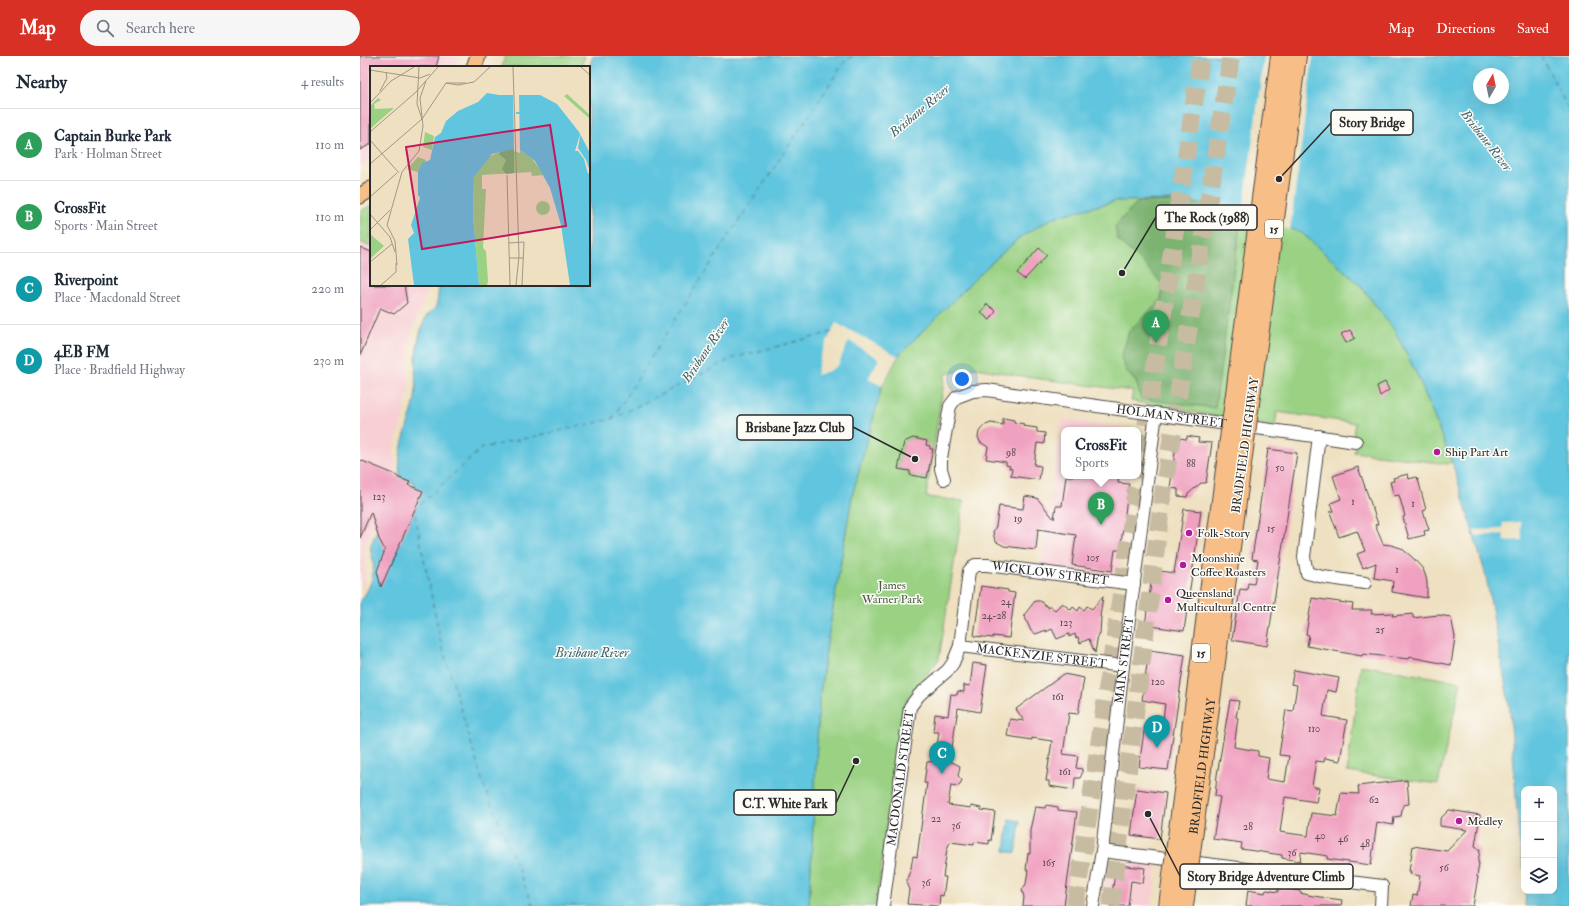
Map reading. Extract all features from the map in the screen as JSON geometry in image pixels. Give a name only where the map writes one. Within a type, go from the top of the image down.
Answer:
[{"type":"highway","name":"BRADFIELD HIGHWAY","points":[[1168,906],[1280,56]]},
{"type":"highway","name":"BRADFIELD HIGHWAY","points":[[1184,906],[1297,56]]},
{"type":"main road","points":[[474,66],[478,56]]},
{"type":"street","name":"HOLMAN STREET","points":[[944,479],[941,469],[941,458],[950,406],[957,397],[973,391],[987,390],[1356,442]]},
{"type":"street","name":"MAIN STREET","points":[[1093,906],[1102,851],[1123,666],[1156,413]]},
{"type":"street","points":[[1319,436],[1304,557],[1306,573],[1365,583]]},
{"type":"street","name":"WICKLOW STREET","points":[[969,572],[975,565],[987,565],[1134,584]]},
{"type":"street","name":"MACDONALD STREET","points":[[883,906],[910,707],[919,695],[948,670],[953,663],[960,646],[969,572]]},
{"type":"street","name":"MACKENZIE STREET","points":[[960,646],[1123,666]]},
{"type":"street","points":[[1102,851],[1382,886],[1381,906]]},
{"type":"shaded area","points":[[360,56],[459,56],[454,66],[370,66],[370,161],[360,166]]},
{"type":"shaded area","points":[[360,242],[370,247],[370,286],[430,286],[412,330],[408,365],[409,389],[404,415],[394,447],[396,473],[411,483],[406,492],[379,510],[363,551],[365,561],[365,578],[360,589]]},
{"type":"shaded area","points":[[1062,419],[1121,427],[1061,427],[1061,479],[1130,479],[1119,577],[1041,568]]},
{"type":"shaded area","points":[[1108,860],[1157,866],[1152,906],[1102,906]]},
{"type":"green space","points":[[505,56],[585,56],[581,66],[502,66]]},
{"type":"green space","name":"James Warner Park","points":[[1178,200],[1238,209],[1302,233],[1361,286],[1395,330],[1420,381],[1452,462],[1447,464],[1354,452],[1356,442],[1353,437],[1355,423],[1277,412],[1275,427],[1131,401],[1133,391],[1033,378],[976,368],[945,374],[926,497],[964,501],[939,659],[908,697],[903,707],[876,906],[809,906],[819,701],[827,643],[852,496],[882,386],[898,356],[1019,237],[1054,217],[1116,201]],"holes":[[[913,438],[927,441],[926,445],[933,450],[927,478],[910,475],[910,471],[898,469],[904,442]]]},
{"type":"green space","points":[[1177,201],[1242,212],[1215,408],[1141,399],[1136,382],[1127,372],[1121,358],[1129,331],[1161,300],[1162,284],[1143,263],[1117,239],[1115,226],[1137,202]]},
{"type":"green space","points":[[370,206],[370,247],[360,242],[360,212]]},
{"type":"green space","points":[[1361,665],[1461,682],[1438,784],[1347,772]]},
{"type":"water","name":"Brisbane River","points":[[593,56],[1569,56],[1569,906],[1525,906],[1526,894],[1557,894],[1557,786],[1521,786],[1521,851],[1510,710],[1486,576],[1452,462],[1420,381],[1395,331],[1361,286],[1302,233],[1238,209],[1178,200],[1116,201],[1054,217],[1019,238],[987,267],[898,356],[882,386],[852,496],[827,643],[819,701],[809,906],[360,906],[360,601],[367,592],[371,582],[373,560],[371,545],[381,520],[388,509],[407,494],[415,483],[400,477],[400,457],[415,399],[415,364],[420,332],[426,317],[434,309],[440,286],[590,286],[589,66]]},
{"type":"water","points":[[1009,819],[1020,821],[1016,853],[1005,851]]},
{"type":"pier","points":[[1264,56],[1313,56],[1290,230],[1243,213]]},
{"type":"pier","points":[[836,323],[898,356],[882,386],[868,379],[879,359],[849,341],[838,365],[829,371],[816,375],[821,354]]},
{"type":"pier","points":[[1521,522],[1522,540],[1504,541],[1504,534],[1475,536],[1473,530],[1503,529],[1503,523]]},
{"type":"building","points":[[360,56],[439,56],[436,66],[370,66],[370,145],[360,150]]},
{"type":"building","points":[[360,247],[370,252],[370,286],[404,286],[407,303],[394,314],[380,308],[360,356]]},
{"type":"building","points":[[1039,248],[1047,255],[1025,279],[1017,273]]},
{"type":"building","points":[[987,304],[996,311],[990,320],[981,313]]},
{"type":"building","points":[[1350,330],[1355,338],[1346,343],[1341,334]]},
{"type":"building","points":[[1385,382],[1389,390],[1380,396],[1377,386]]},
{"type":"building","points":[[1003,418],[1024,424],[1023,426],[1037,428],[1037,432],[1045,433],[1044,444],[1037,443],[1034,465],[1041,466],[1039,480],[1011,476],[1012,469],[1009,468],[1010,466],[1006,465],[1006,462],[986,459],[988,447],[980,442],[978,437],[979,432],[983,426],[991,423],[1003,425]]},
{"type":"building","points":[[1187,436],[1199,438],[1198,442],[1212,443],[1206,483],[1201,483],[1188,494],[1187,497],[1178,496],[1178,489],[1170,488],[1177,438],[1187,439]]},
{"type":"building","points":[[913,438],[927,441],[926,445],[930,446],[930,449],[933,449],[927,478],[910,475],[910,471],[898,469],[904,442]]},
{"type":"building","points":[[1268,449],[1297,453],[1267,646],[1232,640],[1240,589],[1247,590],[1248,583],[1254,584],[1258,560],[1252,559]]},
{"type":"building","points":[[360,460],[394,474],[399,478],[410,482],[408,485],[423,491],[381,587],[377,571],[385,550],[379,539],[371,512],[360,538]]},
{"type":"building","points":[[1358,467],[1378,524],[1375,525],[1383,544],[1401,548],[1423,569],[1427,583],[1427,598],[1392,592],[1393,581],[1374,578],[1376,563],[1363,568],[1357,554],[1365,551],[1357,531],[1339,537],[1330,512],[1334,511],[1331,503],[1341,499],[1333,476]]},
{"type":"building","points":[[1408,474],[1409,479],[1416,477],[1418,479],[1426,510],[1423,511],[1429,530],[1424,531],[1425,535],[1409,539],[1399,495],[1394,496],[1390,482],[1394,481],[1393,478]]},
{"type":"building","points":[[1066,479],[1119,479],[1118,483],[1129,484],[1120,550],[1115,550],[1112,571],[1072,565],[1076,535],[1038,529],[1036,550],[1004,546],[995,541],[993,532],[996,526],[999,506],[1023,509],[1025,496],[1037,498],[1054,519],[1056,506],[1062,506]]},
{"type":"building","name":"Queensland Multicultural Centre","points":[[1184,509],[1201,511],[1184,631],[1145,625],[1153,570],[1174,573]]},
{"type":"building","points":[[981,586],[1008,590],[1008,592],[1015,593],[1009,638],[974,636]]},
{"type":"building","points":[[1103,596],[1100,617],[1100,634],[1098,634],[1095,653],[1089,639],[1080,643],[1075,634],[1069,637],[1069,634],[1057,639],[1052,629],[1036,634],[1031,631],[1024,615],[1035,601],[1040,601],[1049,608],[1050,606],[1055,610],[1062,603],[1071,610],[1073,607],[1078,611],[1080,607],[1084,610],[1087,606],[1092,609]]},
{"type":"building","points":[[1312,598],[1353,604],[1352,610],[1372,610],[1371,614],[1393,613],[1392,616],[1413,614],[1413,618],[1438,615],[1451,617],[1455,637],[1451,665],[1410,657],[1409,659],[1363,654],[1362,656],[1307,646],[1309,635],[1306,634]]},
{"type":"building","points":[[1149,650],[1185,655],[1168,770],[1139,767],[1145,724],[1162,727],[1165,704],[1142,700]]},
{"type":"building","points":[[973,663],[987,665],[980,712],[958,708],[950,761],[960,766],[958,776],[962,780],[959,786],[951,785],[948,805],[971,808],[971,806],[981,808],[981,810],[995,812],[991,841],[989,840],[989,844],[974,842],[974,845],[950,842],[947,849],[943,877],[946,877],[943,896],[940,895],[939,906],[907,904],[909,890],[907,879],[913,856],[917,857],[927,783],[924,783],[927,762],[935,761],[939,732],[933,732],[935,714],[948,716],[951,694],[957,695],[958,691],[964,692],[964,685],[970,686]]},
{"type":"building","points":[[1294,670],[1339,678],[1336,692],[1327,690],[1323,716],[1347,720],[1340,761],[1325,758],[1324,762],[1316,761],[1312,786],[1319,788],[1316,802],[1285,797],[1280,832],[1308,836],[1311,813],[1337,816],[1341,793],[1359,794],[1358,786],[1407,780],[1409,804],[1403,805],[1401,816],[1394,817],[1393,825],[1377,822],[1371,865],[1327,859],[1328,856],[1301,852],[1300,861],[1282,858],[1282,855],[1241,849],[1242,843],[1213,839],[1220,797],[1215,796],[1217,775],[1230,700],[1239,701],[1236,717],[1238,718],[1234,747],[1258,751],[1258,756],[1269,758],[1266,779],[1285,782],[1289,756],[1279,755],[1286,710],[1293,711],[1297,685],[1291,684]]},
{"type":"building","points":[[1064,674],[1084,678],[1078,714],[1069,713],[1063,754],[1078,756],[1076,768],[1082,769],[1080,778],[1075,778],[1074,790],[1049,786],[1049,781],[1046,781],[1052,741],[1032,738],[1032,740],[1007,736],[1010,719],[1024,721],[1016,709]]},
{"type":"building","points":[[1137,789],[1166,793],[1160,839],[1131,835]]},
{"type":"building","points":[[1046,805],[1058,807],[1058,810],[1077,812],[1064,906],[1023,906],[1024,897],[1022,890],[1026,884],[1028,853],[1030,854],[1030,830],[1035,807],[1045,808]]},
{"type":"building","points":[[1449,810],[1480,815],[1475,846],[1477,849],[1480,849],[1478,877],[1473,906],[1411,906],[1413,895],[1417,896],[1420,876],[1410,874],[1411,871],[1409,871],[1413,846],[1447,851],[1467,830],[1440,826],[1440,819]]},
{"type":"building","points":[[1119,865],[1145,868],[1143,883],[1131,881],[1128,906],[1110,906],[1116,867]]},
{"type":"building","points":[[1278,888],[1300,891],[1300,893],[1313,896],[1342,900],[1341,906],[1246,906],[1248,890],[1265,893],[1266,890],[1278,892]]},
{"type":"ferry route","points":[[612,419],[724,243],[845,61],[853,56]]},
{"type":"ferry route","points":[[1541,56],[1569,110]]},
{"type":"ferry route","points":[[533,906],[483,783],[441,643],[414,510],[482,448],[612,419],[733,358],[832,332]]},
{"type":"tunnel","points":[[1141,461],[1201,56]]},
{"type":"tunnel","points":[[1111,906],[1162,500],[1231,56]]},
{"type":"tunnel","points":[[1075,906],[1138,479]]},
{"type":"place","name":"Story Bridge","points":[[1279,179]]},
{"type":"place","name":"The Rock (1988)","points":[[1122,273]]},
{"type":"place","name":"Captain Burke Park","points":[[1156,343]]},
{"type":"place","name":"Ship Part Art","points":[[1437,452]]},
{"type":"place","name":"Brisbane Jazz Club","points":[[915,459]]},
{"type":"place","name":"CrossFit","points":[[1101,525]]},
{"type":"place","name":"Folk-Story","points":[[1189,533]]},
{"type":"place","name":"Moonshine Coffee Roasters","points":[[1183,565]]},
{"type":"place","name":"Queensland Multicultural Centre","points":[[1168,600]]},
{"type":"place","name":"4EB FM","points":[[1157,748]]},
{"type":"place","name":"C.T. White Park","points":[[856,761]]},
{"type":"place","name":"Riverpoint","points":[[942,774]]},
{"type":"place","name":"Story Bridge Adventure Climb","points":[[1148,814]]},
{"type":"place","name":"Medley","points":[[1459,821]]}]
